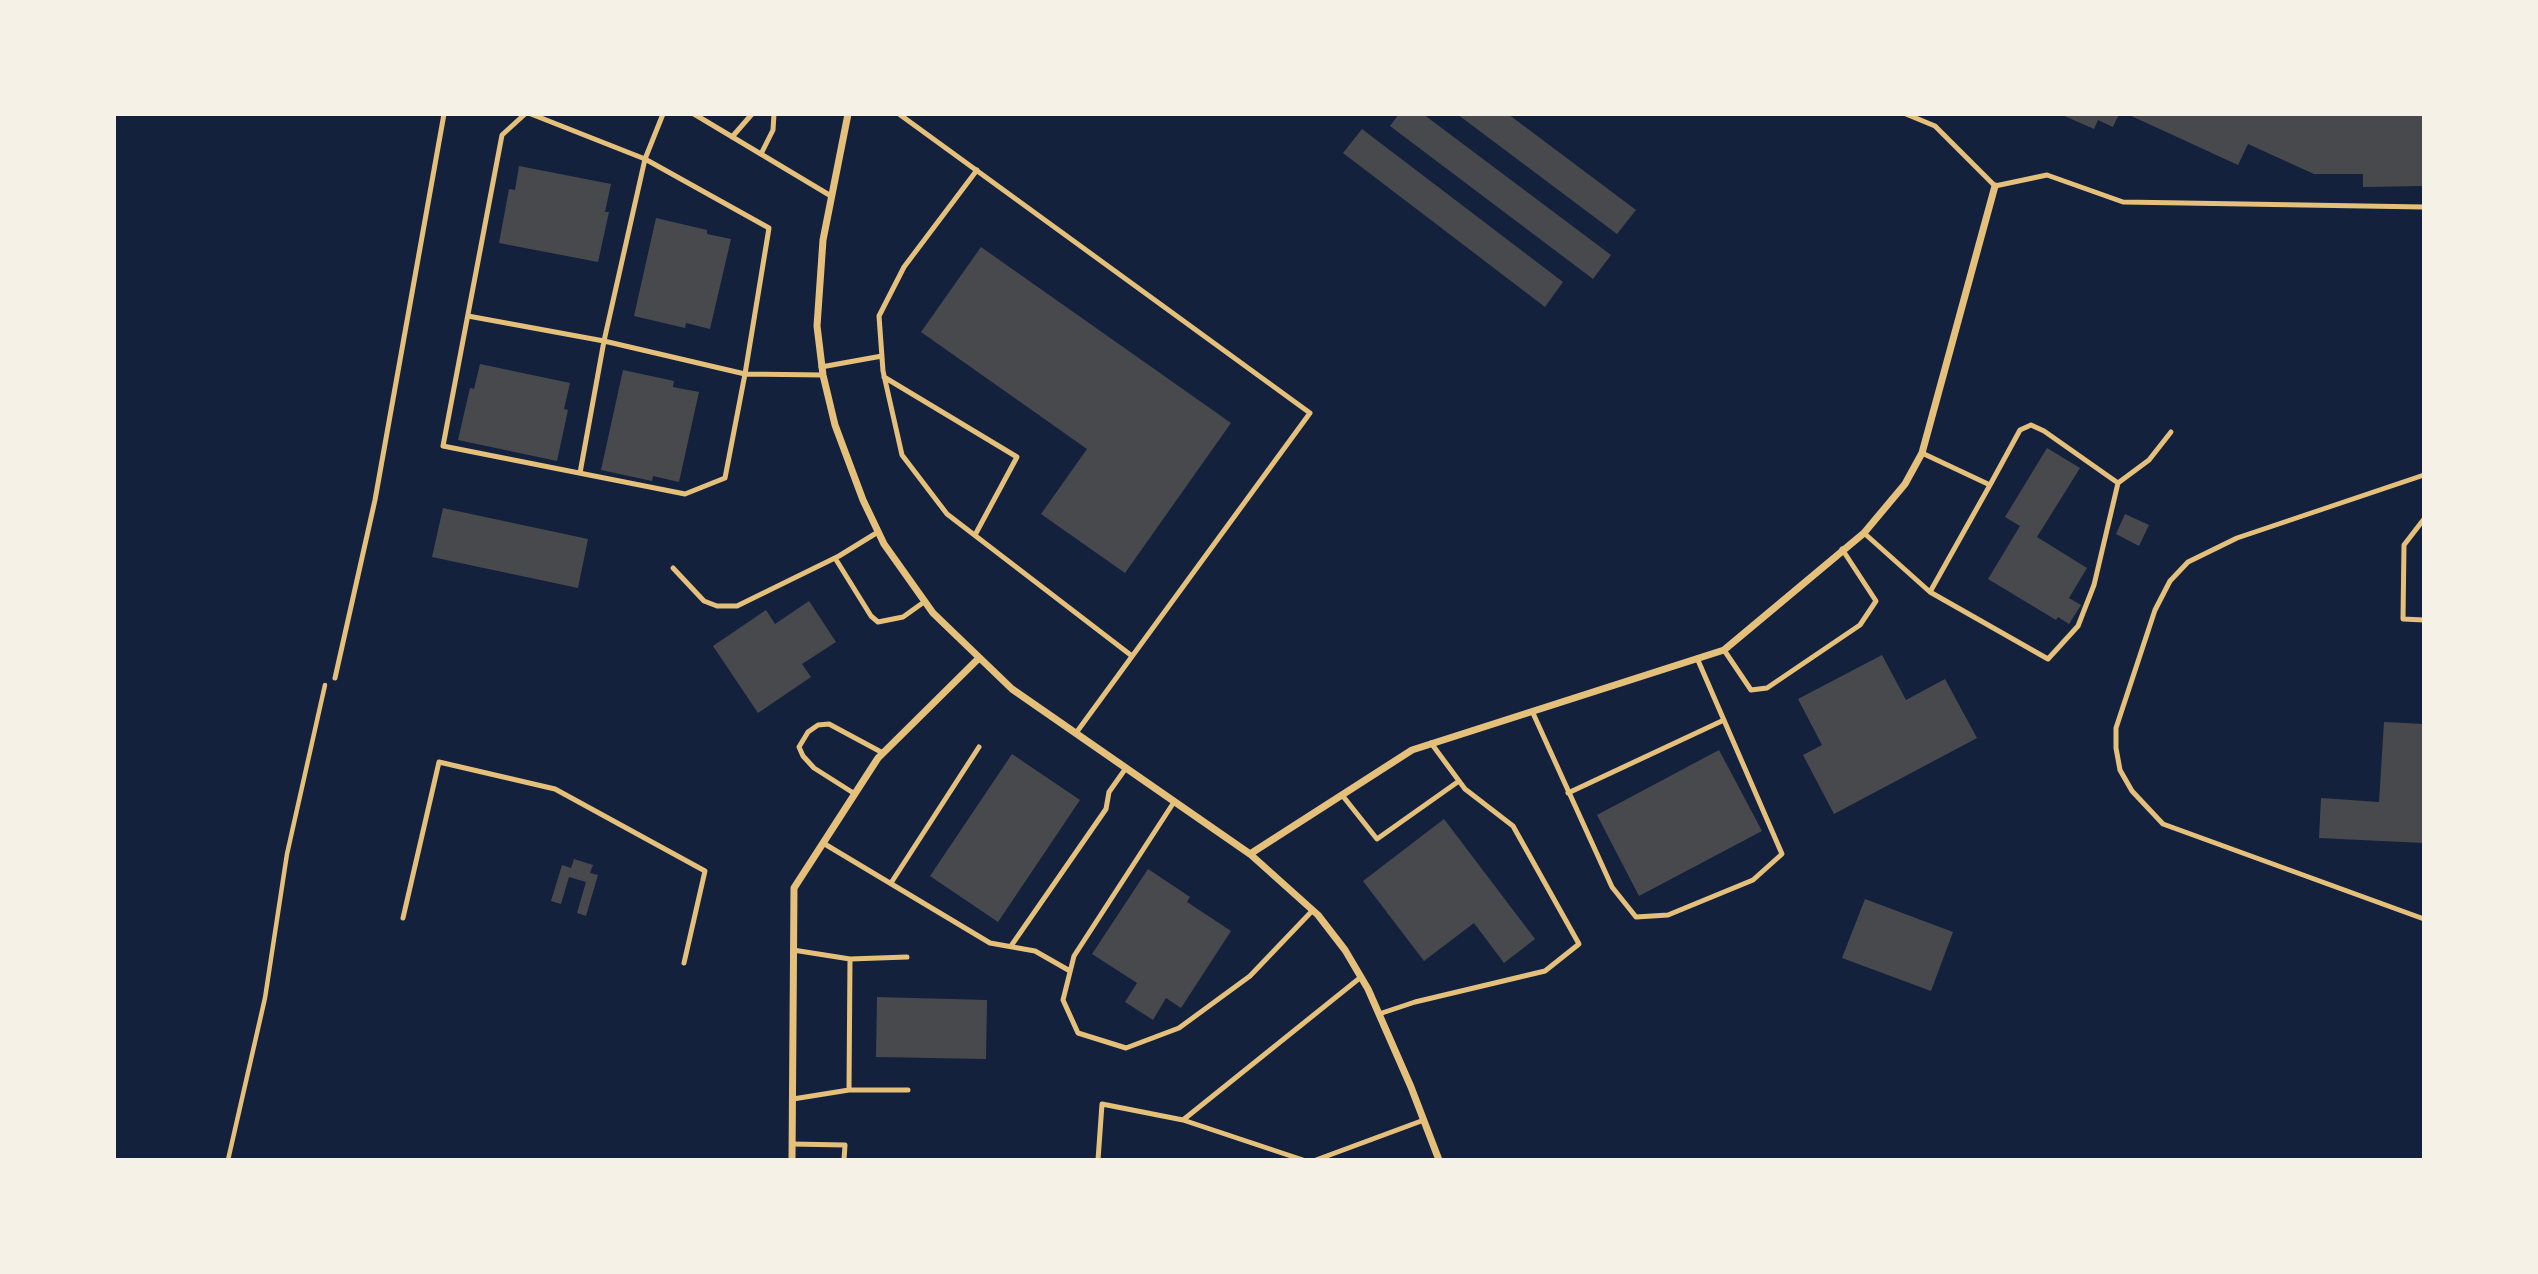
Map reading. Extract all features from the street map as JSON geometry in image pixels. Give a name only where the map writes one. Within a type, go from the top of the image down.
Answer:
[{"type":"street","points":[[848,114],[831,196],[817,304],[822,370],[844,451],[878,532],[924,601],[978,659],[1012,689],[1250,854],[1313,910],[1345,950],[1361,977],[1439,1160]]},
{"type":"street","points":[[1250,854],[1412,750],[1724,650],[1864,533],[1905,484],[1922,453],[1995,186]]},
{"type":"street","points":[[792,1160],[794,888],[883,752],[978,659]]},
{"type":"lane","points":[[335,678],[374,500],[444,114]]},
{"type":"lane","points":[[525,114],[502,135],[443,446],[685,494],[725,478],[769,228],[645,159],[531,114]]},
{"type":"lane","points":[[580,473],[604,341],[645,159],[663,114]]},
{"type":"lane","points":[[694,114],[831,196]]},
{"type":"lane","points":[[732,137],[752,114]]},
{"type":"lane","points":[[761,154],[773,130],[774,114]]},
{"type":"lane","points":[[899,114],[1310,413],[1076,733]]},
{"type":"lane","points":[[1906,114],[1935,127],[1995,186],[2047,175],[2123,202],[2424,207]]},
{"type":"lane","points":[[976,170],[904,267],[879,316],[884,377],[902,456],[947,514],[1132,656]]},
{"type":"lane","points":[[468,316],[604,341],[745,374],[822,370],[882,356]]},
{"type":"lane","points":[[884,377],[1017,457],[975,535]]},
{"type":"lane","points":[[1930,592],[2020,430],[2031,425],[2044,431],[2118,483]]},
{"type":"lane","points":[[1864,533],[1930,592],[2048,659],[2078,626],[2094,585],[2118,483],[2149,460],[2171,432]]},
{"type":"lane","points":[[1922,453],[1990,485]]},
{"type":"lane","points":[[2424,475],[2237,538],[2188,562],[2170,581],[2155,610],[2116,728],[2116,748],[2120,770],[2132,791],[2151,814],[2173,829],[2424,919]]},
{"type":"lane","points":[[2424,519],[2404,545],[2403,619],[2424,620]]},
{"type":"lane","points":[[673,568],[704,601],[717,606],[737,606],[835,558],[878,532]]},
{"type":"lane","points":[[1724,650],[1751,690],[1767,688],[1860,625],[1876,601],[1842,549]]},
{"type":"lane","points":[[835,558],[871,616],[878,622],[903,617],[924,601]]},
{"type":"lane","points":[[1532,711],[1612,887],[1636,917],[1668,915],[1753,880],[1782,854],[1697,658]]},
{"type":"lane","points":[[1568,793],[1724,720]]},
{"type":"lane","points":[[855,794],[814,768],[803,756],[799,747],[808,732],[818,725],[829,724],[883,752]]},
{"type":"lane","points":[[1379,1014],[1415,1002],[1545,971],[1580,944],[1513,826],[1465,789],[1431,744]]},
{"type":"lane","points":[[891,883],[979,747]]},
{"type":"lane","points":[[403,918],[439,762],[555,789],[705,871],[684,963]]},
{"type":"lane","points":[[1011,946],[1106,809],[1109,792],[1126,768]]},
{"type":"lane","points":[[1342,795],[1377,839],[1459,781]]},
{"type":"lane","points":[[1174,802],[1074,956],[1063,1000],[1078,1033],[1126,1048],[1179,1028],[1250,976],[1313,910]]},
{"type":"lane","points":[[823,843],[990,943],[1035,951],[1070,971]]},
{"type":"lane","points":[[793,950],[850,959],[907,957]]},
{"type":"lane","points":[[849,1090],[850,959]]},
{"type":"lane","points":[[1183,1120],[1361,977]]},
{"type":"lane","points":[[793,1099],[849,1090],[908,1090]]},
{"type":"lane","points":[[1098,1160],[1101,1104],[1183,1120],[1303,1160]]},
{"type":"lane","points":[[1315,1160],[1424,1121]]},
{"type":"lane","points":[[792,1144],[845,1145],[844,1160]]},
{"type":"path","points":[[228,1160],[265,998],[287,854],[326,677]]},
{"type":"building","points":[[1399,114],[1423,114],[1611,255],[1593,279],[1390,126]]},
{"type":"building","points":[[1457,114],[1508,114],[1636,210],[1617,234]]},
{"type":"building","points":[[2060,114],[2119,114],[2113,127],[2098,120],[2094,129]]},
{"type":"building","points":[[2127,114],[2424,114],[2424,186],[2363,187],[2363,174],[2314,174],[2248,144],[2238,165]]},
{"type":"building","points":[[1362,129],[1563,282],[1545,307],[1343,153]]},
{"type":"building","points":[[519,166],[611,184],[605,212],[609,212],[598,262],[499,243],[509,189],[515,190]]},
{"type":"building","points":[[656,218],[707,230],[707,234],[731,239],[710,329],[686,323],[685,328],[634,316]]},
{"type":"building","points":[[981,247],[1231,423],[1125,573],[1041,514],[1087,449],[921,332]]},
{"type":"building","points":[[480,364],[570,383],[564,409],[568,410],[557,461],[458,440],[470,388],[474,389]]},
{"type":"building","points":[[623,370],[674,381],[673,387],[699,392],[679,482],[653,476],[652,481],[601,470]]},
{"type":"building","points":[[2047,448],[2080,468],[2037,537],[2087,568],[2069,598],[2081,605],[2069,624],[2058,617],[2056,620],[1988,579],[2020,526],[2005,517]]},
{"type":"building","points":[[443,508],[588,539],[578,588],[432,557]]},
{"type":"building","points":[[2125,514],[2149,525],[2139,546],[2116,534]]},
{"type":"building","points":[[809,601],[836,642],[802,664],[811,677],[758,713],[713,646],[766,610],[775,624]]},
{"type":"building","points":[[1882,655],[1906,700],[1945,679],[1977,738],[1834,814],[1803,755],[1822,745],[1798,699]]},
{"type":"building","points":[[2384,722],[2424,724],[2424,843],[2319,838],[2321,798],[2379,802]]},
{"type":"building","points":[[1719,750],[1762,831],[1639,896],[1597,815]]},
{"type":"building","points":[[1012,754],[1080,800],[998,922],[930,876]]},
{"type":"building","points":[[1444,819],[1535,939],[1504,963],[1474,923],[1424,961],[1363,881]]},
{"type":"building","points":[[574,859],[593,865],[590,873],[598,875],[586,916],[577,913],[586,882],[569,877],[561,904],[551,901],[562,865],[571,868]]},
{"type":"building","points":[[1148,869],[1190,897],[1187,902],[1231,931],[1181,1008],[1166,998],[1153,1020],[1125,1002],[1137,983],[1092,954]]},
{"type":"building","points":[[1865,899],[1953,932],[1931,991],[1842,958]]},
{"type":"building","points":[[877,997],[987,1000],[986,1059],[876,1057]]}]
